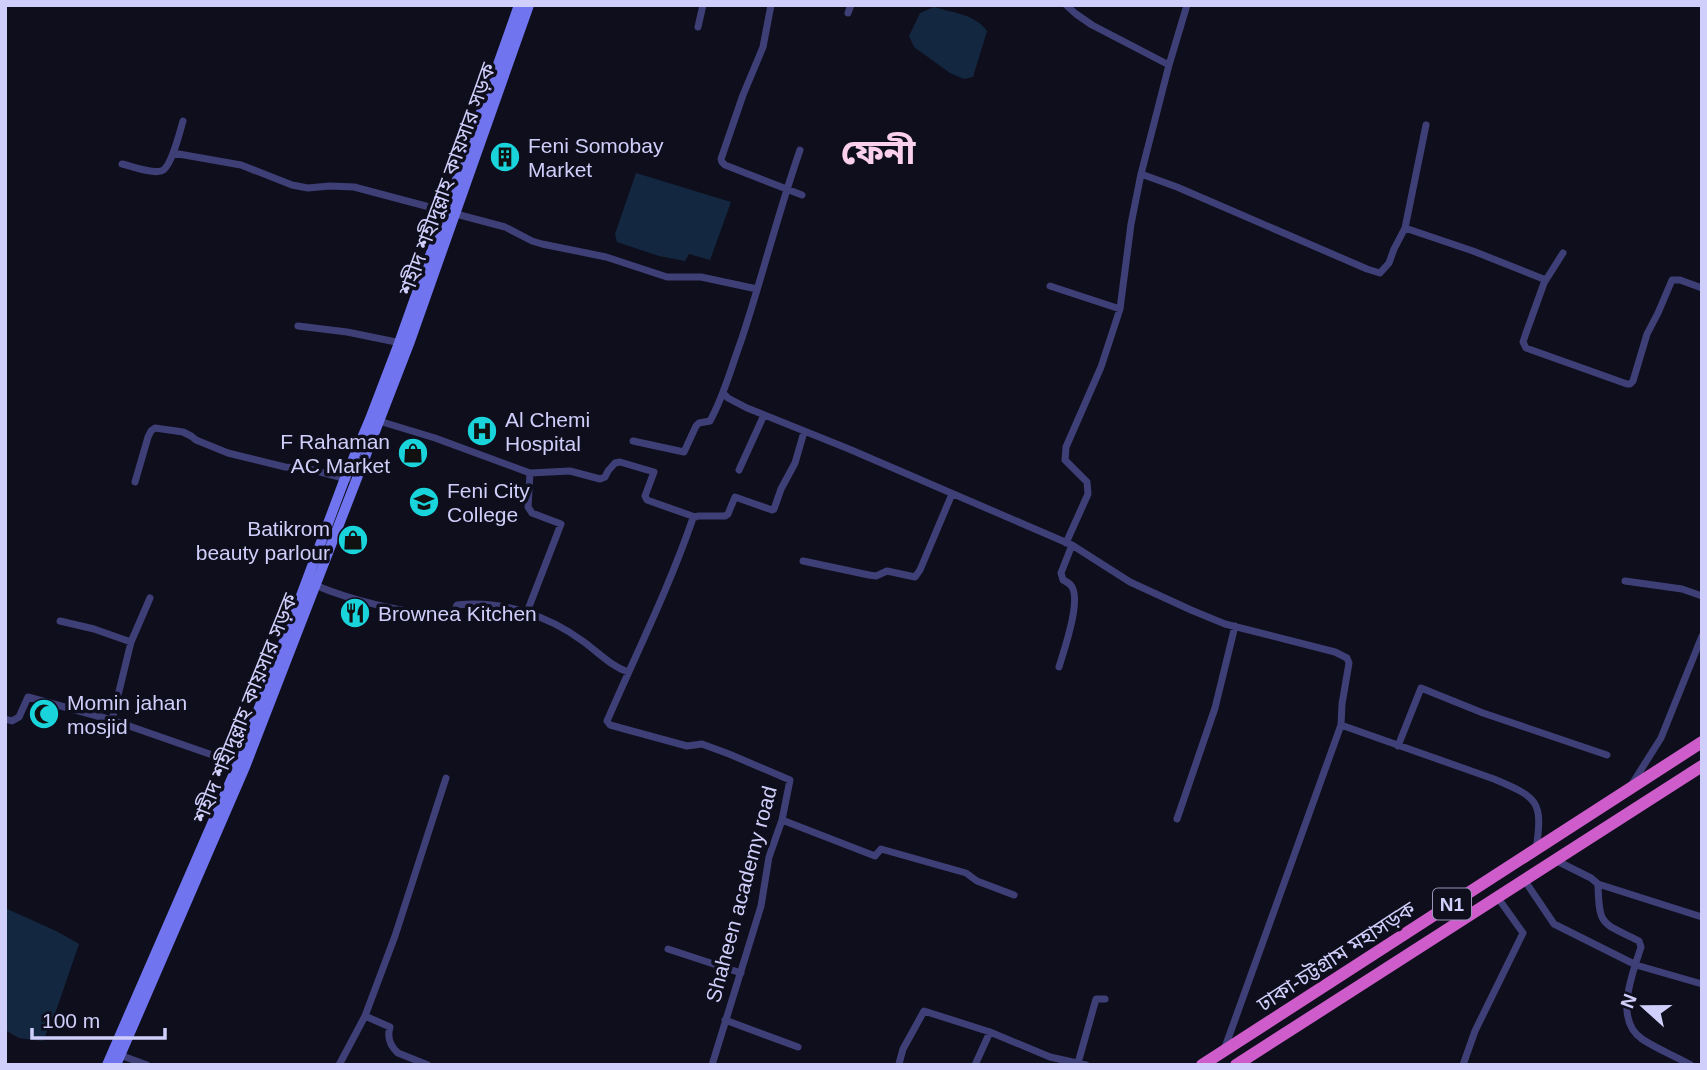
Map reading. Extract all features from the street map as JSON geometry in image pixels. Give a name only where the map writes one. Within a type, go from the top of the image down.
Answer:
[{"type":"highway","name":"ঢাকা-চট্টগ্রাম মহাসড়ক","points":[[1202,1065],[1702,742]]},
{"type":"highway","name":"ঢাকা-চট্টগ্রাম মহাসড়ক","points":[[1236,1065],[1702,766]]},
{"type":"main road","name":"শহীদ শহীদুল্লাহ কায়সার সড়ক","points":[[107,1065],[242,766],[350,480],[379,421],[519,5]]},
{"type":"main road","name":"শহীদ শহীদুল্লাহ কায়সার সড়ক","points":[[450,213],[529,5]]},
{"type":"main road","name":"শহীদ শহীদুল্লাহ কায়সার সড়ক","points":[[118,1060],[315,585],[370,419],[404,344]]},
{"type":"street","points":[[698,27],[703,5]]},
{"type":"street","points":[[771,5],[763,47],[721,159],[725,165],[802,195]]},
{"type":"street","points":[[1066,5],[1092,24],[1169,65]]},
{"type":"street","points":[[1059,667],[1074,615],[1075,595],[1061,573],[1088,494],[1087,482],[1065,460],[1066,447],[1101,368],[1120,309],[1141,174],[1187,5]]},
{"type":"street","points":[[122,164],[162,172],[173,153],[183,121]]},
{"type":"street","points":[[1141,174],[1376,273],[1389,263],[1405,228],[1426,125]]},
{"type":"street","points":[[633,441],[684,452],[696,426],[710,421],[718,408],[800,150]]},
{"type":"street","points":[[173,153],[241,165],[292,185],[308,188],[354,187],[505,227],[542,244],[606,257],[667,277],[701,277],[757,289]]},
{"type":"street","points":[[1405,228],[1546,280]]},
{"type":"street","points":[[1563,253],[1546,280],[1526,333],[1524,346],[1630,384],[1647,334],[1672,280],[1702,288]]},
{"type":"street","points":[[1050,286],[1120,309]]},
{"type":"street","points":[[298,326],[347,332],[404,344]]},
{"type":"street","points":[[723,393],[764,415],[1069,544],[1130,582],[1191,610],[1235,626],[1335,652],[1347,658],[1349,663],[1340,725],[1224,1050]]},
{"type":"street","points":[[739,470],[764,415]]},
{"type":"street","points":[[379,421],[435,438],[530,473],[570,471],[600,479],[606,477],[615,463],[620,462],[654,472],[645,496],[647,500],[695,517],[725,516],[735,497],[774,509],[795,463],[804,432]]},
{"type":"street","points":[[135,482],[148,437],[155,428],[183,432],[228,453],[350,480]]},
{"type":"street","points":[[527,612],[561,524],[532,513],[528,507],[530,473]]},
{"type":"street","points":[[803,561],[876,576],[887,572],[915,577],[951,494]]},
{"type":"street","name":"Shaheen academy road","points":[[695,517],[649,629],[607,721],[610,725],[687,746],[702,744],[790,780],[782,820],[769,857],[761,906],[712,1065]]},
{"type":"street","points":[[1625,581],[1682,589],[1702,596]]},
{"type":"street","points":[[315,585],[362,602],[451,619],[457,606],[468,604],[527,612],[564,629],[628,672]]},
{"type":"street","points":[[112,720],[131,642],[150,598]]},
{"type":"street","points":[[60,621],[131,642]]},
{"type":"street","points":[[1177,819],[1215,708],[1235,626]]},
{"type":"street","points":[[1630,788],[1661,738],[1702,636]]},
{"type":"street","points":[[1398,746],[1421,688],[1483,713],[1607,755]]},
{"type":"street","points":[[5,719],[12,721],[19,717],[28,697],[112,720],[242,766]]},
{"type":"street","points":[[1340,725],[1517,788],[1531,797],[1537,806],[1540,821],[1535,850]]},
{"type":"street","points":[[339,1065],[365,1016],[402,917],[446,778]]},
{"type":"street","points":[[782,820],[875,856],[881,849],[966,873],[977,881],[1014,895]]},
{"type":"street","points":[[1554,860],[1598,884],[1702,917]]},
{"type":"street","points":[[1525,881],[1554,923],[1636,965],[1702,985]]},
{"type":"street","points":[[1598,884],[1600,915],[1604,923],[1639,941],[1641,947],[1628,996],[1627,1017],[1631,1028],[1640,1038],[1691,1065]]},
{"type":"street","points":[[1463,1065],[1475,1031],[1522,933],[1499,898]]},
{"type":"street","points":[[668,949],[741,973]]},
{"type":"street","points":[[899,1064],[903,1049],[923,1011],[990,1032],[1050,1057],[1082,1064],[1096,999],[1105,999]]},
{"type":"street","points":[[365,1016],[390,1027],[388,1038],[395,1050],[428,1065]]},
{"type":"street","points":[[725,1020],[798,1048]]},
{"type":"street","points":[[975,1065],[990,1032]]},
{"type":"street","points":[[118,1060],[146,1065]]},
{"type":"water","points":[[934,7],[970,18],[987,31],[973,77],[964,79],[950,73],[914,47],[909,36],[920,13]]},
{"type":"water","points":[[636,173],[731,202],[710,260],[689,254],[685,261],[659,256],[617,242],[615,234]]},
{"type":"water","points":[[5,908],[79,944],[43,1041],[19,1038],[5,1030]]},
{"type":"place","name":"Feni Somobay Market","points":[[505,157]]},
{"type":"place","name":"Al Chemi Hospital","points":[[482,431]]},
{"type":"place","name":"F Rahaman AC Market","points":[[413,453]]},
{"type":"place","name":"Feni City College","points":[[424,502]]},
{"type":"place","name":"Batikrom beauty parlour","points":[[353,540]]},
{"type":"place","name":"Brownea Kitchen","points":[[355,613]]},
{"type":"place","name":"Momin jahan mosjid","points":[[44,714]]},
{"type":"district","name":"ফেনী","points":[[878,151]]}]
